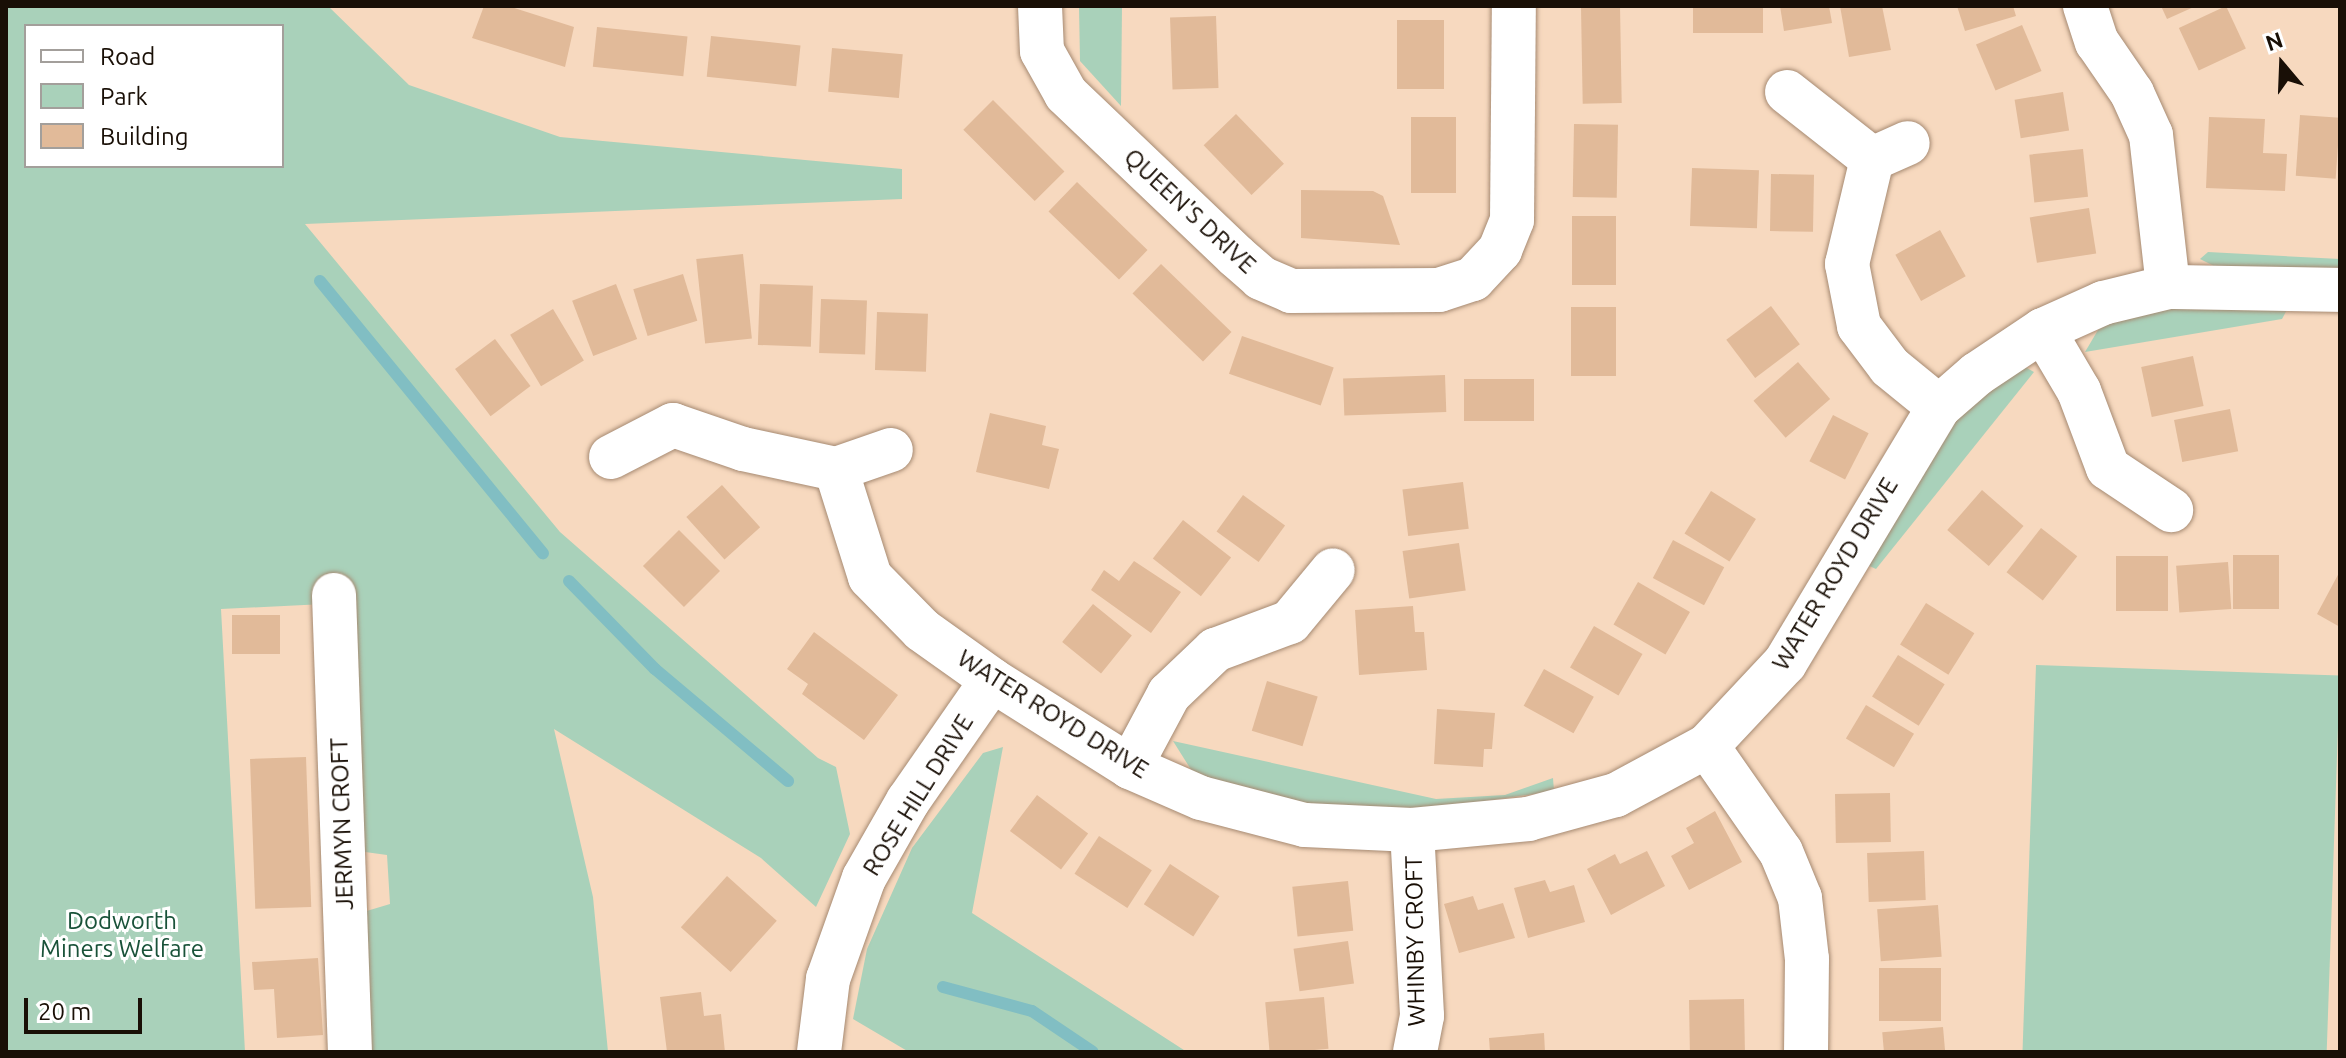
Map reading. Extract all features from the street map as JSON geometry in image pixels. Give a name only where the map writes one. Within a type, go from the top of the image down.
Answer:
[{"type":"street","name":"QUEEN'S DRIVE","points":[[1040,6],[1042,51],[1066,94],[1261,278],[1291,291],[1335,291],[1439,290],[1473,279],[1500,250],[1512,220],[1514,6]]},
{"type":"street","points":[[2085,6],[2097,42],[2132,93],[2151,135],[2168,287]]},
{"type":"street","points":[[1787,92],[1890,151],[1847,264],[1859,326],[1890,367],[1939,407]]},
{"type":"street","name":"WATER ROYD DRIVE","points":[[836,469],[870,577],[922,630],[992,680],[1130,767],[1201,798],[1305,825],[1412,830],[1528,819],[1616,795],[1707,746],[1785,663],[1939,407],[1977,374],[2043,330],[2103,303],[2168,287],[2340,290]]},
{"type":"street","points":[[2043,330],[2079,391],[2108,468],[2171,510]]},
{"type":"street","points":[[611,457],[673,425],[743,449],[836,469],[891,450]]},
{"type":"street","points":[[1130,767],[1169,694],[1215,650],[1290,622],[1333,570]]},
{"type":"street","name":"JERMYN CROFT","points":[[334,595],[350,1052]]},
{"type":"street","name":"ROSE HILL DRIVE","points":[[819,1052],[828,979],[864,878],[908,801],[992,680]]},
{"type":"street","points":[[1707,746],[1781,852],[1800,898],[1807,959],[1806,1052]]},
{"type":"street","name":"WHINBY CROFT","points":[[1412,830],[1422,1016],[1415,1052]]},
{"type":"green space","name":"Dodworth Miners Welfare","points":[[6,6],[328,6],[409,85],[560,137],[902,169],[902,199],[305,224],[560,532],[818,758],[836,767],[850,834],[816,907],[761,858],[554,729],[593,897],[608,1052],[367,1052],[360,913],[390,904],[387,855],[358,851],[324,604],[221,609],[245,1052],[6,1052]]},
{"type":"green space","points":[[1079,6],[1122,6],[1121,106],[1080,61]]},
{"type":"green space","points":[[2208,252],[2340,259],[2340,273],[2216,267],[2200,259]]},
{"type":"green space","points":[[2173,303],[2289,306],[2282,319],[2085,352],[2098,330],[2118,316]]},
{"type":"green space","points":[[2025,367],[2034,372],[1876,569],[1865,564],[1951,421],[2008,372]]},
{"type":"green space","points":[[2036,665],[2340,676],[2327,1052],[2022,1052]]},
{"type":"green space","points":[[1173,741],[1436,799],[1505,795],[1553,778],[1554,791],[1418,811],[1360,810],[1271,798],[1195,776]]},
{"type":"green space","points":[[1003,747],[972,913],[1187,1052],[909,1052],[853,1019],[867,949],[912,848],[983,753]]},
{"type":"building","points":[[484,6],[508,6],[574,27],[565,67],[472,38]]},
{"type":"building","points":[[1620,6],[1622,103],[1583,104],[1581,7]]},
{"type":"building","points":[[1693,6],[1763,6],[1763,33],[1693,33]]},
{"type":"building","points":[[1780,6],[1829,6],[1832,23],[1784,31]]},
{"type":"building","points":[[1840,6],[1882,6],[1891,50],[1849,57]]},
{"type":"building","points":[[1957,6],[2013,6],[2016,16],[1965,31]]},
{"type":"building","points":[[2161,6],[2196,6],[2167,19]]},
{"type":"building","points":[[2226,6],[2246,49],[2199,71],[2179,28]]},
{"type":"building","points":[[1216,16],[1219,88],[1173,90],[1170,18]]},
{"type":"building","points":[[1397,20],[1444,20],[1444,89],[1397,89]]},
{"type":"building","points":[[2022,25],[2042,71],[1996,91],[1976,45]]},
{"type":"building","points":[[597,27],[688,37],[683,76],[593,67]]},
{"type":"building","points":[[711,36],[801,45],[796,86],[707,77]]},
{"type":"building","points":[[832,48],[903,54],[899,98],[828,92]]},
{"type":"building","points":[[2063,92],[2069,131],[2021,138],[2015,100]]},
{"type":"building","points":[[993,100],[1064,171],[1035,201],[963,130]]},
{"type":"building","points":[[1236,114],[1284,164],[1252,195],[1204,145]]},
{"type":"building","points":[[2300,115],[2340,118],[2336,179],[2296,176]]},
{"type":"building","points":[[1411,117],[1456,117],[1456,193],[1411,193]]},
{"type":"building","points":[[2209,117],[2265,119],[2263,153],[2287,154],[2285,191],[2206,188]]},
{"type":"building","points":[[1574,124],[1618,125],[1617,198],[1573,197]]},
{"type":"building","points":[[2083,149],[2088,197],[2034,202],[2029,155]]},
{"type":"building","points":[[1692,168],[1759,170],[1757,228],[1690,226]]},
{"type":"building","points":[[1771,174],[1814,175],[1813,232],[1770,231]]},
{"type":"building","points":[[1077,182],[1147,250],[1119,280],[1049,211]]},
{"type":"building","points":[[1301,190],[1373,191],[1383,196],[1400,245],[1301,238]]},
{"type":"building","points":[[2089,208],[2096,253],[2037,263],[2030,217]]},
{"type":"building","points":[[1572,216],[1616,216],[1616,285],[1572,285]]},
{"type":"building","points":[[1940,230],[1966,276],[1921,301],[1895,255]]},
{"type":"building","points":[[743,254],[752,339],[705,343],[696,259]]},
{"type":"building","points":[[1161,264],[1231,332],[1203,362],[1133,293]]},
{"type":"building","points":[[683,274],[697,321],[648,336],[633,289]]},
{"type":"building","points":[[616,284],[637,339],[593,356],[572,301]]},
{"type":"building","points":[[760,284],[813,286],[811,347],[758,345]]},
{"type":"building","points":[[821,299],[867,301],[865,355],[819,353]]},
{"type":"building","points":[[1771,306],[1800,344],[1755,378],[1726,340]]},
{"type":"building","points":[[1571,307],[1616,307],[1616,376],[1571,376]]},
{"type":"building","points":[[553,309],[584,360],[541,386],[510,335]]},
{"type":"building","points":[[877,312],[928,314],[926,372],[875,370]]},
{"type":"building","points":[[1242,336],[1334,368],[1321,405],[1229,374]]},
{"type":"building","points":[[495,339],[531,386],[491,416],[455,369]]},
{"type":"building","points":[[2193,356],[2204,406],[2152,417],[2141,367]]},
{"type":"building","points":[[1798,362],[1830,399],[1786,438],[1753,401]]},
{"type":"building","points":[[1445,375],[1446,412],[1344,416],[1343,379]]},
{"type":"building","points":[[1464,379],[1534,379],[1534,421],[1464,421]]},
{"type":"building","points":[[2230,409],[2238,451],[2182,462],[2174,420]]},
{"type":"building","points":[[990,413],[1046,426],[1042,445],[1059,449],[1049,489],[976,472]]},
{"type":"building","points":[[1833,415],[1869,433],[1845,479],[1809,461]]},
{"type":"building","points":[[1463,482],[1469,529],[1408,536],[1402,489]]},
{"type":"building","points":[[722,485],[760,527],[724,559],[686,517]]},
{"type":"building","points":[[1982,490],[2024,526],[1989,566],[1947,530]]},
{"type":"building","points":[[1711,491],[1756,519],[1729,561],[1685,533]]},
{"type":"building","points":[[1243,495],[1285,526],[1259,562],[1217,531]]},
{"type":"building","points":[[1183,520],[1231,558],[1201,596],[1153,559]]},
{"type":"building","points":[[2041,528],[2077,556],[2043,600],[2007,572]]},
{"type":"building","points":[[679,530],[720,571],[684,607],[643,566]]},
{"type":"building","points":[[1673,540],[1724,567],[1704,605],[1653,578]]},
{"type":"building","points":[[1459,543],[1466,591],[1409,598],[1403,551]]},
{"type":"building","points":[[2233,555],[2279,555],[2279,609],[2233,609]]},
{"type":"building","points":[[2116,556],[2168,556],[2168,611],[2116,611]]},
{"type":"building","points":[[1134,561],[1181,592],[1151,633],[1091,590],[1104,570],[1119,581]]},
{"type":"building","points":[[2228,562],[2231,609],[2179,613],[2176,566]]},
{"type":"building","points":[[2340,571],[2340,627],[2317,614]]},
{"type":"building","points":[[1638,582],[1690,612],[1665,654],[1614,624]]},
{"type":"building","points":[[1926,603],[1974,633],[1948,675],[1900,645]]},
{"type":"building","points":[[1093,604],[1132,635],[1101,674],[1062,642]]},
{"type":"building","points":[[1413,606],[1415,632],[1424,632],[1427,670],[1359,675],[1355,610]]},
{"type":"building","points":[[232,615],[280,615],[280,654],[232,654]]},
{"type":"building","points":[[1594,626],[1642,654],[1618,696],[1570,668]]},
{"type":"building","points":[[814,632],[898,695],[864,740],[802,694],[808,684],[787,669]]},
{"type":"building","points":[[1898,655],[1945,684],[1919,726],[1872,697]]},
{"type":"building","points":[[1544,669],[1594,697],[1573,733],[1524,706]]},
{"type":"building","points":[[1267,681],[1318,696],[1302,746],[1252,731]]},
{"type":"building","points":[[1866,705],[1914,734],[1894,767],[1846,738]]},
{"type":"building","points":[[1437,709],[1495,713],[1492,749],[1484,749],[1483,767],[1434,764]]},
{"type":"building","points":[[306,757],[311,907],[255,909],[250,759]]},
{"type":"building","points":[[1890,793],[1891,842],[1836,843],[1835,794]]},
{"type":"building","points":[[1037,795],[1088,834],[1061,869],[1010,831]]},
{"type":"building","points":[[1715,811],[1742,862],[1689,890],[1671,856],[1694,843],[1686,828]]},
{"type":"building","points":[[1099,836],[1152,870],[1127,908],[1074,874]]},
{"type":"building","points":[[1647,851],[1665,886],[1611,915],[1587,869],[1615,854],[1620,864]]},
{"type":"building","points":[[1924,851],[1926,900],[1869,902],[1867,853]]},
{"type":"building","points":[[1170,864],[1219,896],[1193,936],[1144,904]]},
{"type":"building","points":[[727,876],[777,921],[731,972],[681,927]]},
{"type":"building","points":[[1545,880],[1550,892],[1574,885],[1585,922],[1528,938],[1514,888]]},
{"type":"building","points":[[1348,881],[1353,931],[1298,937],[1292,887]]},
{"type":"building","points":[[1473,896],[1478,910],[1503,903],[1515,938],[1459,953],[1444,904]]},
{"type":"building","points":[[1938,905],[1942,957],[1881,961],[1877,909]]},
{"type":"building","points":[[1348,941],[1354,984],[1300,991],[1294,949]]},
{"type":"building","points":[[318,958],[323,1035],[277,1038],[274,989],[254,990],[252,962]]},
{"type":"building","points":[[1879,968],[1941,968],[1941,1021],[1879,1021]]},
{"type":"building","points":[[701,992],[704,1016],[721,1014],[725,1052],[667,1052],[660,997]]},
{"type":"building","points":[[1324,997],[1329,1049],[1270,1052],[1265,1002]]},
{"type":"building","points":[[1744,999],[1745,1051],[1690,1052],[1689,1000]]},
{"type":"building","points":[[1943,1027],[1945,1052],[1884,1052],[1882,1032]]},
{"type":"building","points":[[1544,1033],[1545,1052],[1490,1052],[1489,1038]]},
{"type":"waterway","points":[[320,281],[543,553]]},
{"type":"waterway","points":[[569,581],[655,669],[788,781]]},
{"type":"waterway","points":[[943,987],[1032,1011],[1093,1052]]}]
